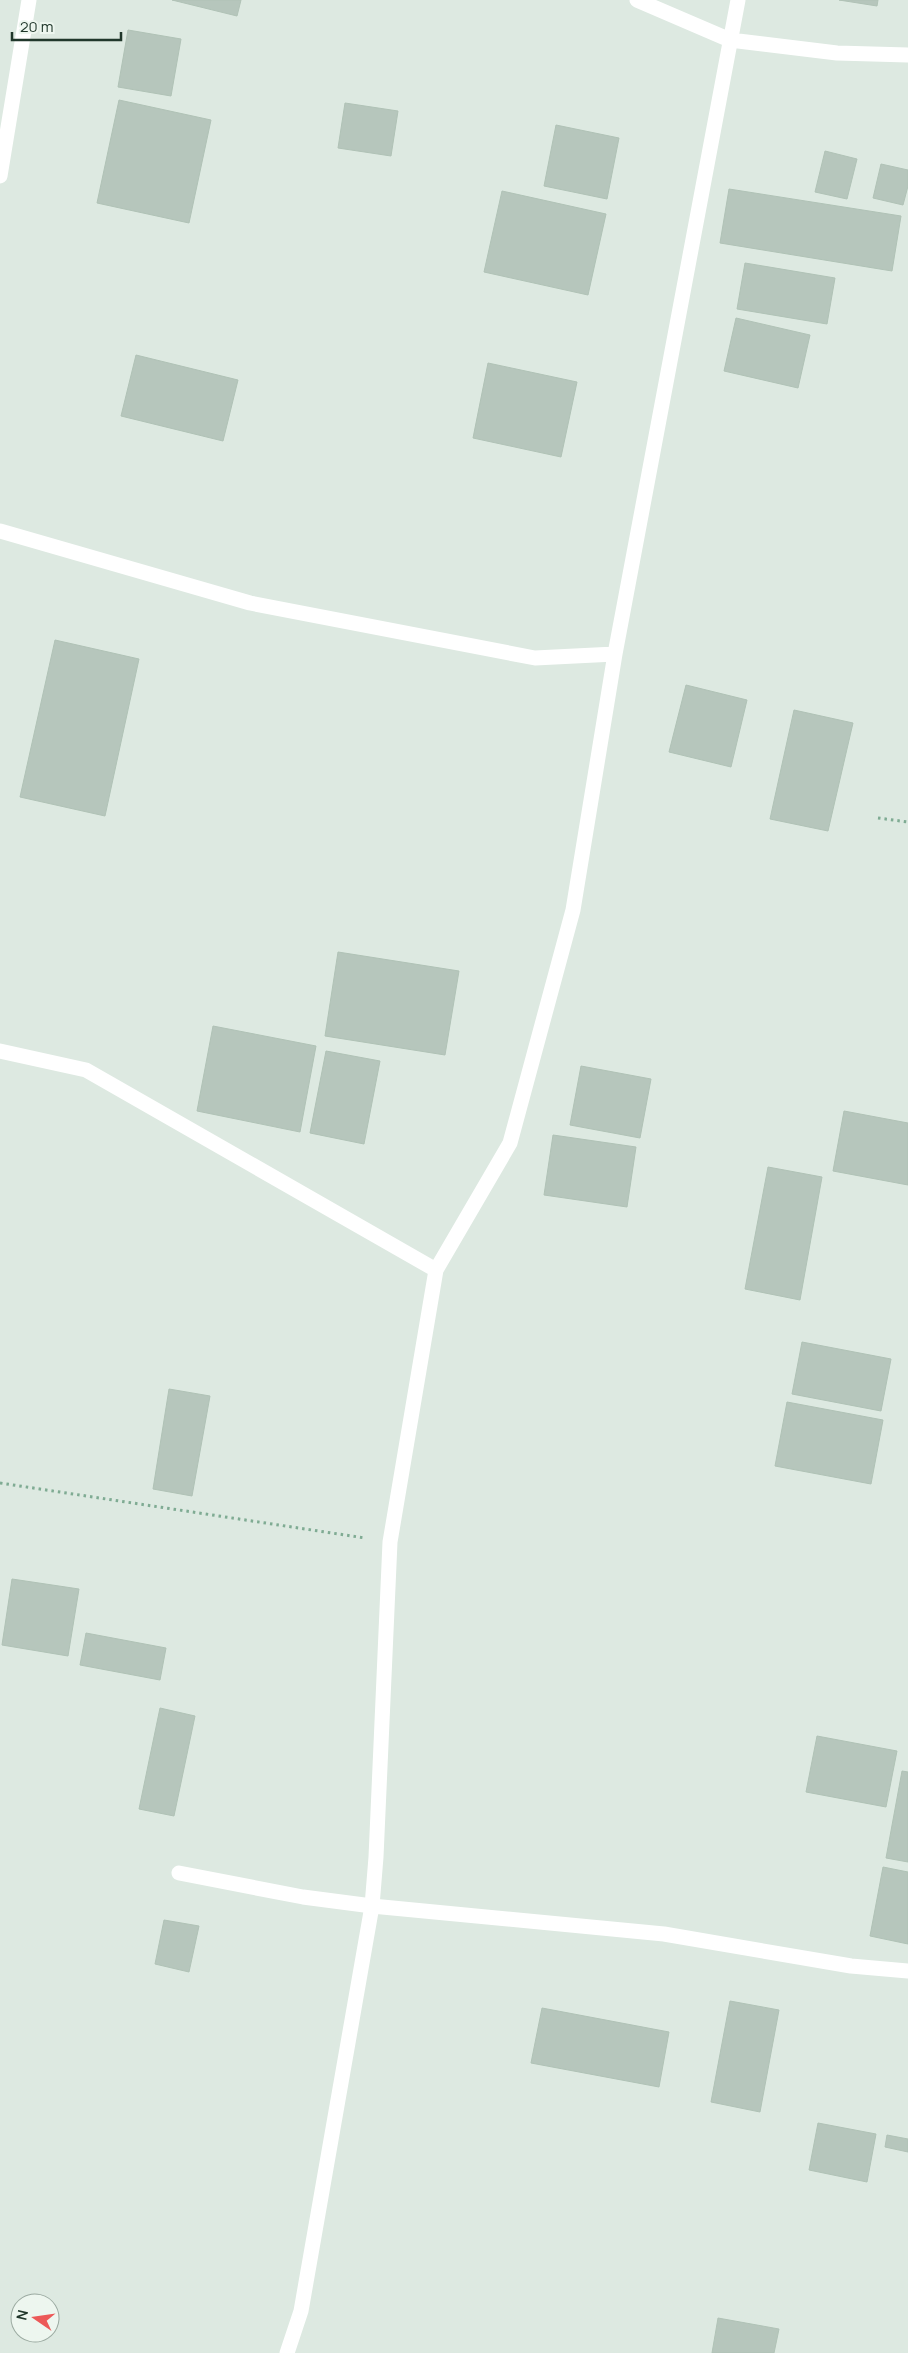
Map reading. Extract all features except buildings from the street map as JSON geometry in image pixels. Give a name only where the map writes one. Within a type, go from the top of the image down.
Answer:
[{"type":"street","points":[[0,176],[29,0]]},
{"type":"street","points":[[637,0],[730,40],[837,53],[908,55]]},
{"type":"street","points":[[287,2353],[301,2311],[372,1906],[376,1857],[390,1542],[436,1270],[510,1143],[573,910],[615,654],[738,0]]},
{"type":"street","points":[[0,531],[260,605],[534,658],[615,654]]},
{"type":"street","points":[[0,1051],[86,1070],[436,1270]]},
{"type":"street","points":[[179,1873],[303,1897],[372,1906],[664,1934],[852,1966],[908,1971]]},
{"type":"path","points":[[878,818],[908,822]]},
{"type":"path","points":[[0,1483],[390,1542]]}]
